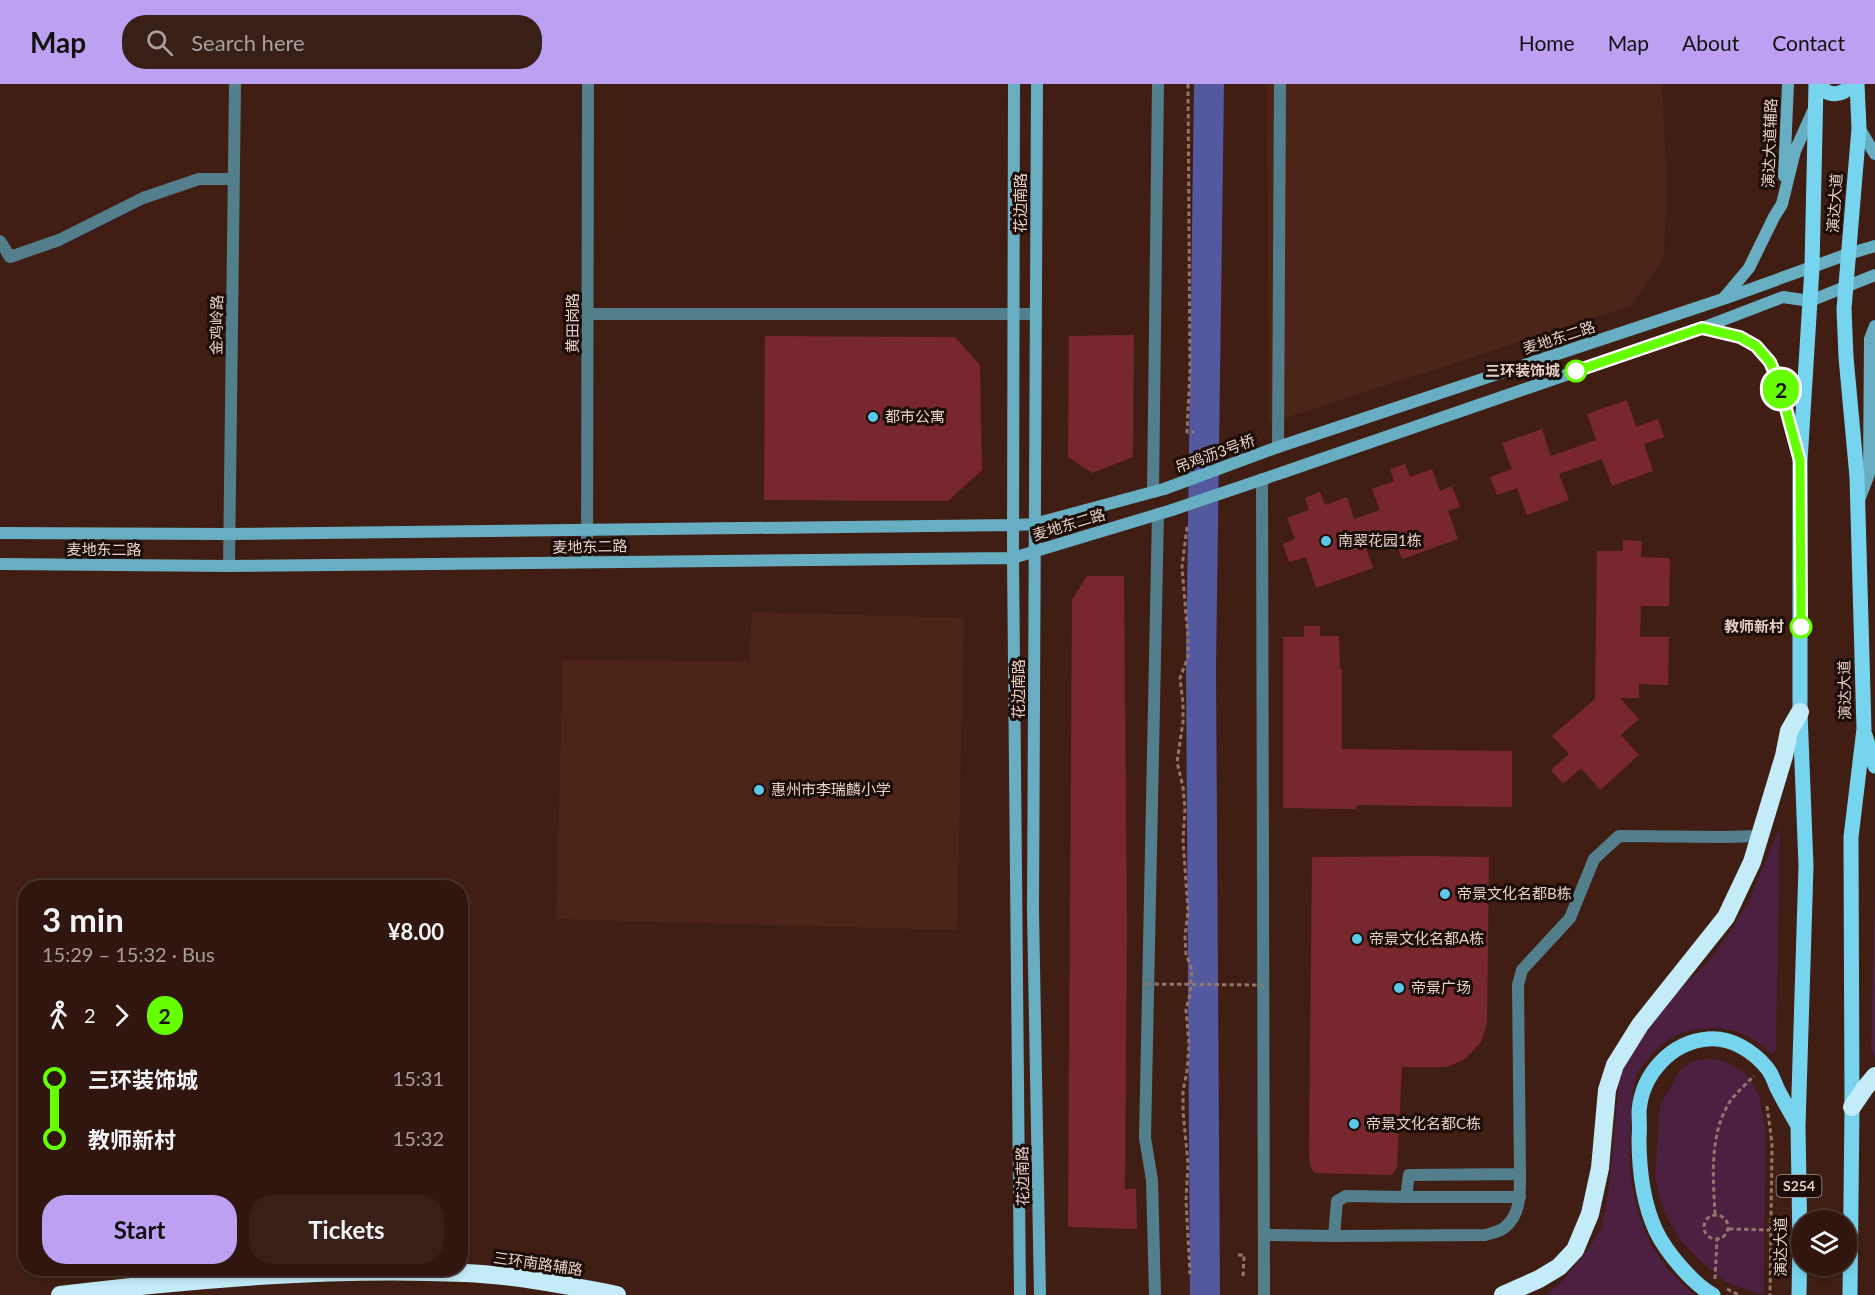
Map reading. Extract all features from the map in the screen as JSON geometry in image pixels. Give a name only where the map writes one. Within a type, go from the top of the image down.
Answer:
[{"type":"highway","points":[[1503,1295],[1559,1267],[1575,1250],[1590,1214],[1600,1168],[1607,1090],[1615,1065],[1640,1025],[1726,917],[1752,862],[1784,756],[1789,731],[1800,712]]},
{"type":"highway","points":[[1852,1107],[1875,1076]]},
{"type":"highway","name":"三环南路辅路","points":[[468,1273],[554,1282],[616,1295]]},
{"type":"highway","name":"三环南路辅路","points":[[60,1295],[256,1276]]},
{"type":"main road","points":[[1818,84],[1832,94],[1842,93],[1852,84]]},
{"type":"main road","name":"演达大道","points":[[1799,1210],[1798,1126],[1806,866],[1800,712],[1800,461],[1812,268],[1818,84]]},
{"type":"main road","name":"演达大道","points":[[1850,1295],[1851,837],[1869,731],[1853,414],[1846,357],[1844,309],[1859,128],[1857,84]]},
{"type":"main road","points":[[1869,731],[1875,766]]},
{"type":"main road","points":[[1719,1291],[1693,1281],[1657,1233],[1648,1207],[1642,1185],[1639,1153],[1640,1109],[1644,1090],[1653,1071],[1666,1055],[1696,1040],[1714,1038],[1731,1042],[1750,1051],[1766,1067],[1798,1126]]},
{"type":"main road","name":"演达大道","points":[[1799,1276],[1799,1295]]},
{"type":"street","name":"金鸡岭路","points":[[229,566],[235,84]]},
{"type":"street","name":"黄田岗路","points":[[587,562],[588,84]]},
{"type":"street","name":"花边南路","points":[[1014,84],[1013,558],[1020,1295]]},
{"type":"street","name":"花边南路","points":[[1037,84],[1033,911],[1040,1295]]},
{"type":"street","points":[[1158,84],[1158,491]]},
{"type":"street","points":[[1278,447],[1280,84]]},
{"type":"street","name":"演达大道辅路","points":[[1782,204],[1788,84]]},
{"type":"street","points":[[1722,299],[1749,268],[1782,204],[1795,150],[1816,102]]},
{"type":"street","points":[[1859,128],[1875,154]]},
{"type":"street","points":[[0,241],[10,257],[59,240],[143,198],[199,179],[233,179]]},
{"type":"street","name":"麦地东二路","points":[[1278,447],[1875,246]]},
{"type":"street","points":[[1264,1295],[1262,479],[1702,328],[1783,297],[1810,301],[1875,275]]},
{"type":"street","points":[[588,314],[1036,314]]},
{"type":"street","points":[[1858,504],[1869,474],[1872,443],[1870,339],[1875,327]]},
{"type":"street","points":[[1702,328],[1740,337],[1756,346],[1770,362],[1779,383],[1800,461]]},
{"type":"street","name":"吊鸡沥3号桥","points":[[1158,491],[1278,447]]},
{"type":"street","name":"麦地东二路","points":[[0,564],[229,566],[1013,558],[1172,510],[1262,479]]},
{"type":"street","name":"麦地东二路","points":[[0,533],[229,534],[1014,525],[1034,524],[1158,491]]},
{"type":"street","points":[[1155,1295],[1152,1180],[1145,1138],[1158,514]]},
{"type":"street","points":[[1264,1235],[1485,1235],[1503,1229],[1514,1217],[1520,1197],[1518,985],[1522,970],[1570,918],[1594,859],[1619,836],[1760,836]]},
{"type":"street","points":[[1407,1197],[1409,1175],[1520,1174]]},
{"type":"street","points":[[1334,1236],[1337,1201],[1346,1196],[1520,1197]]},
{"type":"path","points":[[1188,84],[1190,371],[1187,432],[1194,432]]},
{"type":"path","points":[[1187,527],[1182,567],[1188,657],[1180,678],[1183,722],[1177,762],[1185,809],[1183,840],[1188,911],[1186,954],[1192,970],[1186,1010],[1189,1044],[1183,1091],[1188,1164],[1186,1200],[1190,1274]]},
{"type":"path","points":[[1147,984],[1263,986]]},
{"type":"path","points":[[1749,1071],[1758,1082]]},
{"type":"path","points":[[1715,1214],[1716,1139],[1721,1121],[1731,1100],[1754,1076]]},
{"type":"path","points":[[1767,1104],[1772,1143],[1770,1295]]},
{"type":"path","points":[[1715,1214],[1726,1218],[1729,1229],[1725,1236],[1717,1239],[1706,1234],[1704,1226],[1707,1218],[1715,1214]]},
{"type":"path","points":[[1729,1229],[1770,1232]]},
{"type":"path","points":[[1707,1277],[1715,1282],[1717,1239]]},
{"type":"path","points":[[1238,1255],[1244,1255],[1242,1277]]},
{"type":"path","points":[[1719,1291],[1739,1295]]},
{"type":"shaded area","name":"三环装饰城","points":[[1267,84],[1662,84],[1667,186],[1664,257],[1631,306],[1269,423]]},
{"type":"shaded area","name":"惠州市李瑞麟小学","points":[[752,612],[964,618],[957,930],[556,919],[563,660],[749,661]]},
{"type":"shaded area","points":[[1780,827],[1776,1049],[1772,1054],[1750,1037],[1725,1029],[1687,1031],[1664,1043],[1654,1052],[1637,1074],[1634,1087],[1630,1123],[1630,1163],[1638,1213],[1659,1257],[1681,1283],[1695,1295],[1547,1295],[1565,1278],[1587,1251],[1602,1227],[1609,1188],[1619,1080],[1627,1060],[1671,997],[1707,963],[1729,934],[1749,901]]},
{"type":"shaded area","points":[[1875,887],[1875,1057],[1871,1050]]},
{"type":"shaded area","points":[[1720,1060],[1733,1065],[1749,1077],[1759,1095],[1765,1129],[1764,1295],[1727,1283],[1700,1261],[1681,1241],[1667,1217],[1659,1196],[1655,1175],[1660,1106],[1680,1070],[1693,1061]]},
{"type":"building","points":[[1134,335],[1133,457],[1092,473],[1068,457],[1069,336]]},
{"type":"building","name":"都市公寓","points":[[765,336],[955,337],[980,365],[982,470],[948,501],[764,500]]},
{"type":"building","points":[[1627,400],[1636,427],[1658,419],[1664,437],[1644,444],[1653,471],[1612,486],[1602,459],[1559,474],[1569,500],[1527,515],[1517,488],[1497,495],[1490,477],[1512,469],[1502,443],[1542,429],[1551,456],[1596,440],[1587,414]]},
{"type":"building","points":[[1405,464],[1410,477],[1432,469],[1440,491],[1452,486],[1460,507],[1448,511],[1458,539],[1402,559],[1391,529],[1363,539],[1373,568],[1316,588],[1306,557],[1289,562],[1283,544],[1295,539],[1287,518],[1309,510],[1305,498],[1320,492],[1325,505],[1347,497],[1354,519],[1380,510],[1372,489],[1394,481],[1390,469]]},
{"type":"building","points":[[1623,540],[1642,541],[1641,557],[1670,558],[1669,606],[1641,606],[1640,637],[1669,637],[1668,685],[1639,684],[1639,698],[1620,698],[1639,719],[1621,735],[1639,755],[1600,790],[1581,768],[1563,784],[1551,770],[1569,754],[1552,736],[1595,699],[1597,551],[1623,551]]},
{"type":"building","points":[[1087,576],[1124,576],[1127,927],[1125,1189],[1136,1189],[1137,1229],[1068,1227],[1072,600]]},
{"type":"building","points":[[1304,626],[1320,626],[1320,636],[1339,636],[1340,669],[1342,669],[1342,749],[1512,751],[1512,807],[1357,805],[1357,809],[1283,808],[1283,637],[1304,637]]},
{"type":"building","name":"帝景广场","points":[[1312,857],[1489,857],[1487,1024],[1481,1042],[1465,1059],[1447,1067],[1402,1067],[1397,1167],[1392,1175],[1314,1173],[1310,1165],[1309,1148]]},
{"type":"waterway","points":[[1205,1295],[1201,670],[1209,84]]},
{"type":"bus line","name":"2","points":[[1576,371],[1702,328],[1740,337],[1756,346],[1770,362],[1779,383],[1800,461],[1801,627]]},
{"type":"place","name":"三环装饰城","points":[[1576,371]]},
{"type":"place","name":"都市公寓","points":[[873,417]]},
{"type":"place","name":"南翠花园1栋","points":[[1326,541]]},
{"type":"place","name":"教师新村","points":[[1801,627]]},
{"type":"place","name":"惠州市李瑞麟小学","points":[[759,790]]},
{"type":"place","name":"帝景文化名都B栋","points":[[1445,894]]},
{"type":"place","name":"帝景文化名都A栋","points":[[1357,939]]},
{"type":"place","name":"帝景广场","points":[[1399,988]]},
{"type":"place","name":"帝景文化名都C栋","points":[[1354,1124]]}]
